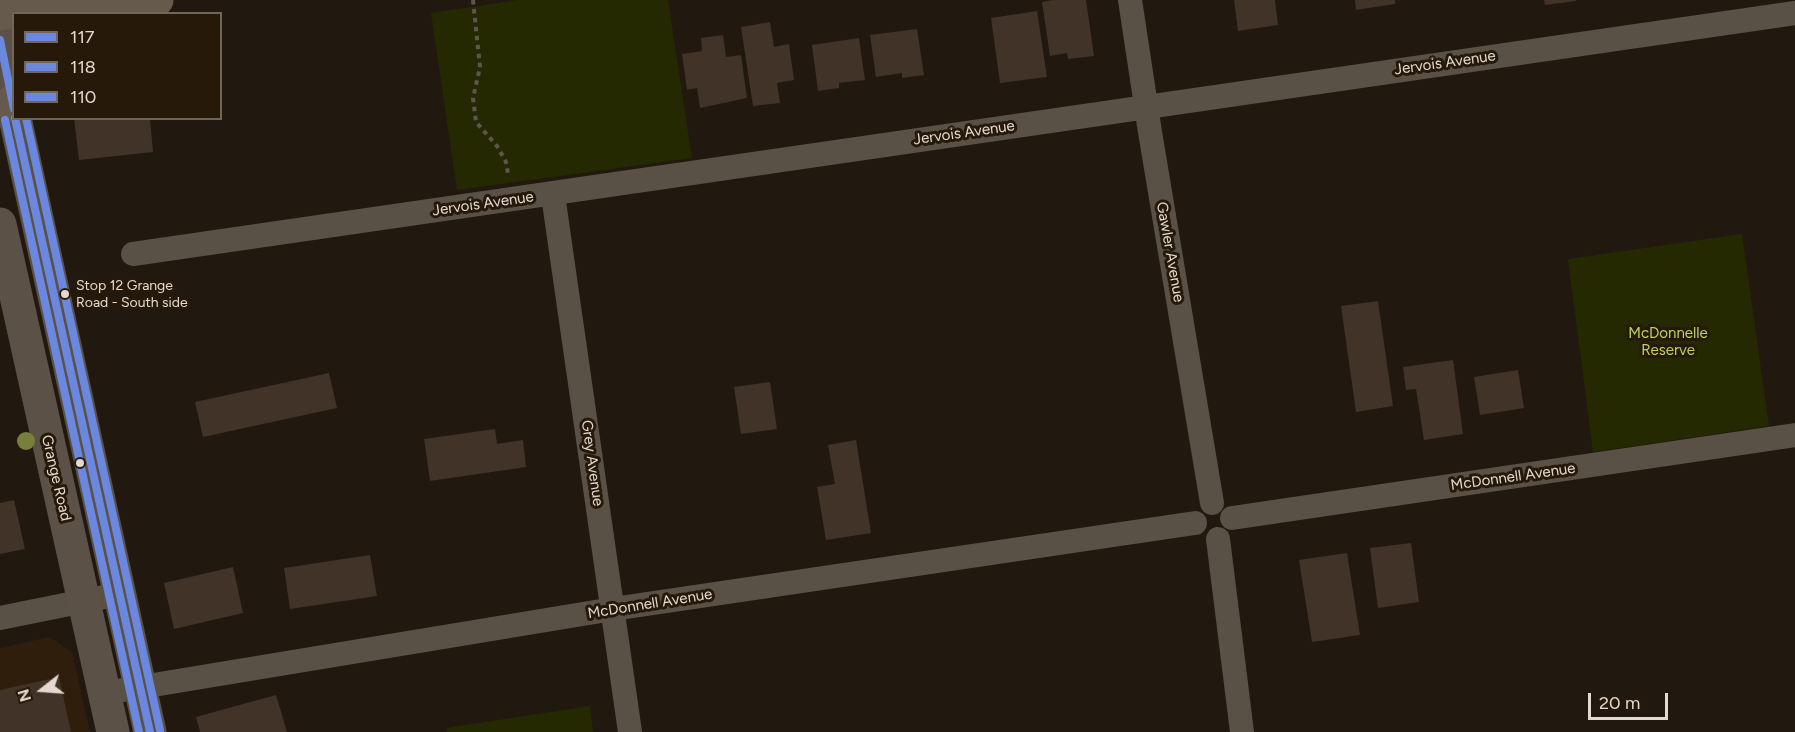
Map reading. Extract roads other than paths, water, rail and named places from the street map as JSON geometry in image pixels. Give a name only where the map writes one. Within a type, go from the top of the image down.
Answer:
[{"type":"main road","points":[[15,12],[108,0]]},
{"type":"main road","points":[[129,12],[157,0]]},
{"type":"main road","points":[[0,40],[12,104]]},
{"type":"main road","points":[[15,120],[150,732]]},
{"type":"main road","name":"Grange Road","points":[[0,226],[113,732]]},
{"type":"street","name":"Gawler Avenue","points":[[1130,0],[1212,503]]},
{"type":"street","name":"Jervois Avenue","points":[[134,254],[1795,13]]},
{"type":"street","name":"Grey Avenue","points":[[553,195],[630,732]]},
{"type":"street","name":"McDonnell Avenue","points":[[1232,518],[1795,435]]},
{"type":"street","points":[[1212,503],[1225,506],[1232,518],[1229,531],[1218,539],[1203,537],[1195,523],[1201,508],[1212,503]]},
{"type":"street","name":"McDonnell Avenue","points":[[105,693],[613,609],[1195,523]]},
{"type":"street","points":[[1218,539],[1242,732]]},
{"type":"street","points":[[0,618],[119,594]]},
{"type":"place","name":"Stop 12 Grange Road - South side","points":[[65,294]]},
{"type":"park label","name":"McDonnelle Reserve","points":[[1668,342]]}]
